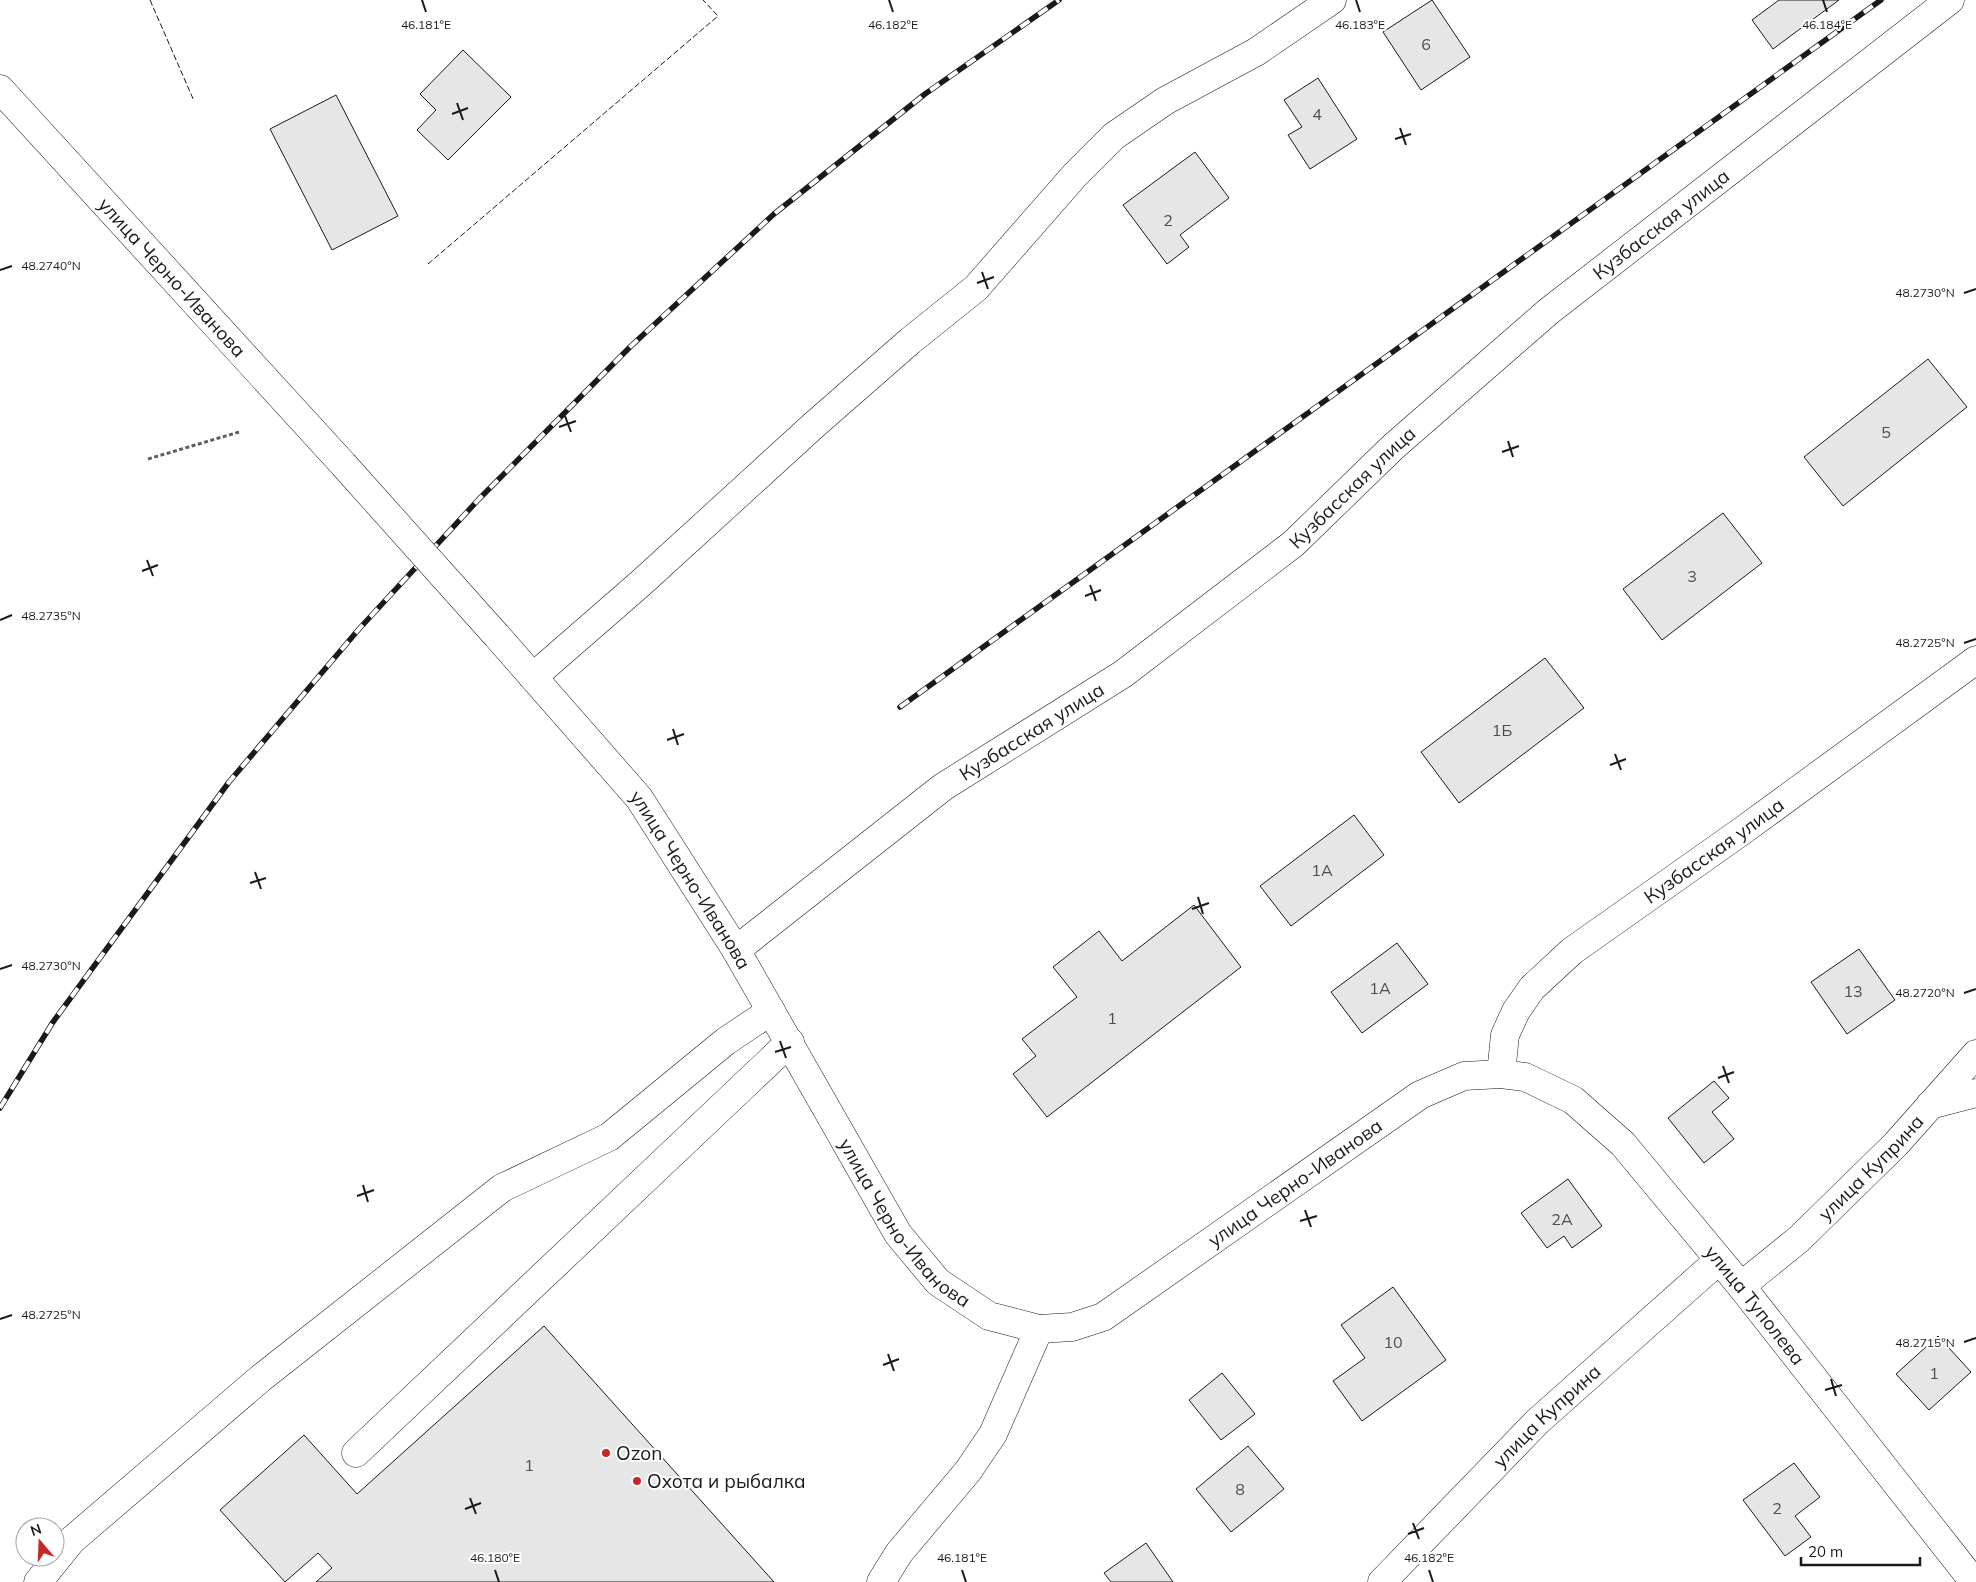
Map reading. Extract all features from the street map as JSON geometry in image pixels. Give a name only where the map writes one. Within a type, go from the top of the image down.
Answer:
[{"type":"street","points":[[533,677],[641,583],[821,419],[910,341],[976,288],[1074,175],[1114,136],[1164,101],[1256,52],[1332,0]]},
{"type":"street","name":"Кузбасская улица","points":[[736,950],[943,786],[1123,674],[1293,544],[1393,447],[1549,311],[1950,0]]},
{"type":"street","name":"улица Черно-Иванова","points":[[0,89],[343,464],[639,798],[736,950],[898,1234],[938,1282],[989,1316],[1039,1329],[1072,1327],[1102,1317],[1420,1095],[1464,1076],[1500,1074]]},
{"type":"street","name":"Кузбасская улица","points":[[1500,1074],[1505,1035],[1516,1011],[1532,988],[1572,952],[1742,831],[1976,660]]},
{"type":"street","points":[[38,1582],[72,1540],[261,1378],[502,1188],[609,1137],[726,1041],[771,1011]]},
{"type":"street","points":[[356,1453],[790,1042]]},
{"type":"street","name":"улица Куприна","points":[[1741,1286],[1799,1239],[1896,1144],[1976,1054]]},
{"type":"street","name":"улица Туполева","points":[[1500,1074],[1525,1077],[1573,1100],[1624,1144],[1741,1286],[1974,1582]]},
{"type":"street","name":"улица Куприна","points":[[1930,1105],[1976,1093]]},
{"type":"street","name":"улица Куприна","points":[[1382,1582],[1538,1421],[1720,1260]]},
{"type":"street","points":[[881,1582],[899,1553],[968,1471],[994,1434],[1039,1329]]},
{"type":"path","points":[[148,459],[238,432]]},
{"type":"building","points":[[1432,0],[1470,57],[1421,90],[1383,32]]},
{"type":"building","points":[[1779,0],[1839,0],[1773,49],[1752,20]]},
{"type":"building","points":[[463,50],[511,97],[448,160],[417,130],[436,110],[420,94]]},
{"type":"building","points":[[1318,78],[1357,139],[1310,169],[1288,135],[1302,127],[1284,100]]},
{"type":"building","points":[[336,95],[398,216],[332,250],[270,129]]},
{"type":"building","points":[[1195,152],[1229,198],[1180,235],[1189,247],[1167,264],[1123,205]]},
{"type":"building","points":[[1928,359],[1967,407],[1843,506],[1804,457]]},
{"type":"building","points":[[1723,513],[1762,563],[1662,640],[1623,589]]},
{"type":"building","points":[[1545,658],[1584,708],[1459,803],[1421,752]]},
{"type":"building","points":[[1354,815],[1384,855],[1291,926],[1260,886]]},
{"type":"building","points":[[1194,905],[1241,967],[1047,1117],[1013,1074],[1036,1056],[1022,1039],[1077,997],[1053,967],[1099,931],[1122,961]]},
{"type":"building","points":[[1397,943],[1428,984],[1362,1033],[1331,992]]},
{"type":"building","points":[[1859,949],[1895,1000],[1847,1034],[1811,982]]},
{"type":"building","points":[[1714,1081],[1729,1098],[1712,1112],[1734,1139],[1704,1163],[1668,1118]]},
{"type":"building","points":[[1568,1179],[1602,1226],[1572,1248],[1564,1236],[1547,1248],[1521,1213]]},
{"type":"building","points":[[1393,1287],[1446,1360],[1362,1421],[1333,1381],[1365,1358],[1341,1325]]},
{"type":"building","points":[[544,1326],[774,1582],[316,1582],[332,1568],[318,1553],[285,1582],[220,1510],[304,1435],[357,1494]]},
{"type":"building","points":[[1938,1336],[1971,1372],[1929,1410],[1896,1374]]},
{"type":"building","points":[[1222,1373],[1255,1414],[1221,1440],[1189,1400]]},
{"type":"building","points":[[1248,1446],[1284,1489],[1231,1532],[1196,1489]]},
{"type":"building","points":[[1794,1463],[1820,1497],[1795,1516],[1811,1537],[1785,1556],[1743,1500]]},
{"type":"building","points":[[1146,1543],[1173,1582],[1111,1582],[1104,1573]]},
{"type":"railway","points":[[0,1108],[53,1022],[229,782],[359,629],[479,499],[631,346],[774,214],[925,94],[1059,0]]},
{"type":"railway","points":[[900,707],[1881,0]]},
{"type":"fence","points":[[150,0],[194,101]]},
{"type":"fence","points":[[428,264],[718,16],[703,0]]},
{"type":"place","name":"Ozon","points":[[606,1453]]},
{"type":"place","name":"Охота и рыбалка","points":[[637,1481]]}]
